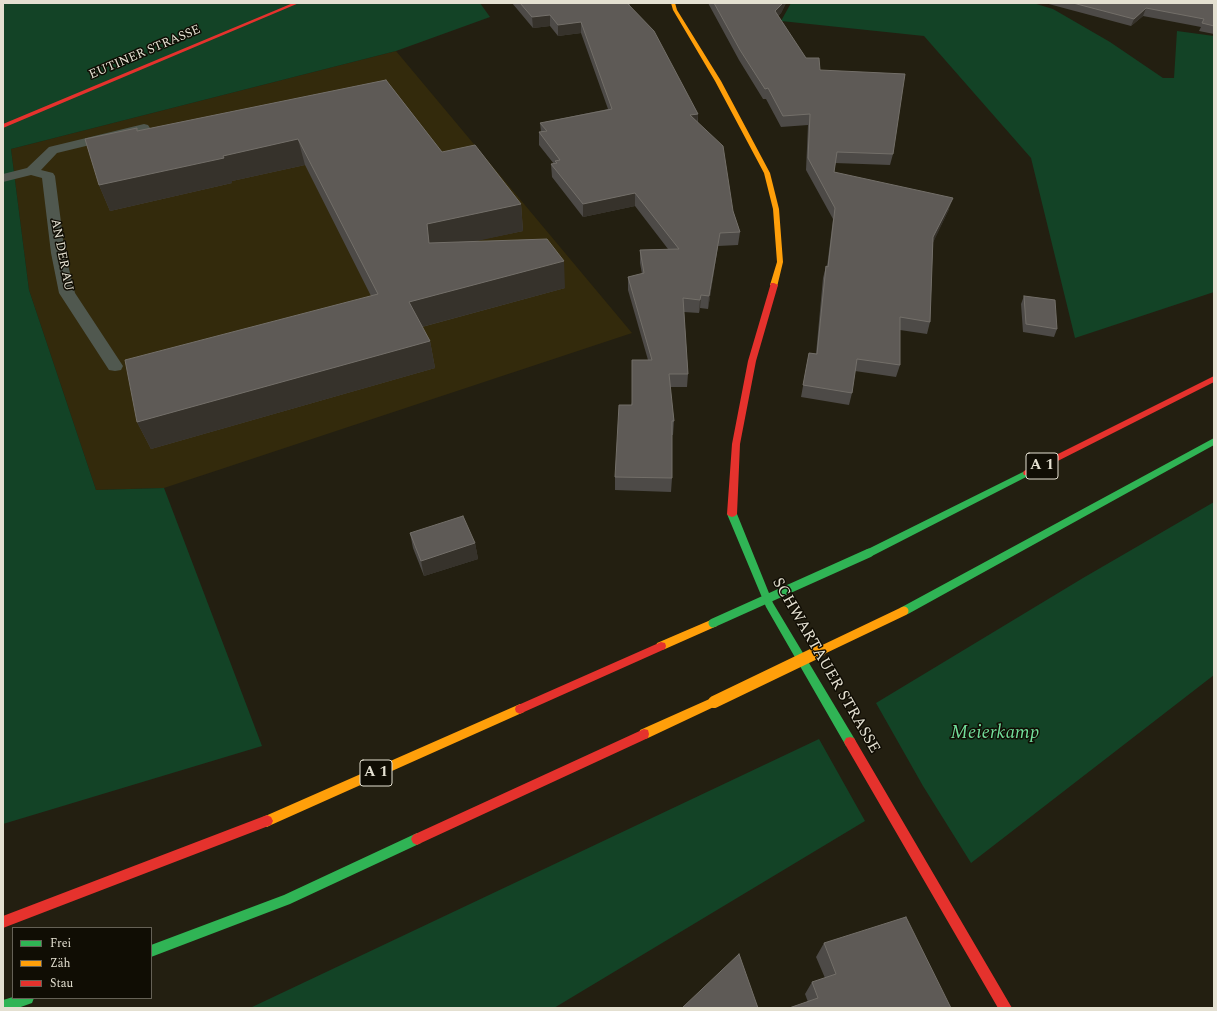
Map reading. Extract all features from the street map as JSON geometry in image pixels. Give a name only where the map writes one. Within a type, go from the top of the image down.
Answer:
[{"type":"main road","name":"EUTINER STRASSE","points":[[3,126],[297,3]]},
{"type":"main road","name":"SCHWARTAUER STRASSE","points":[[673,3],[675,10],[718,81],[767,173],[776,209],[780,262],[752,361],[736,444],[731,512],[769,604],[923,865],[1005,1008]]},
{"type":"main road","name":"A 1","points":[[3,922],[270,820],[713,623],[869,553],[1214,379]]},
{"type":"main road","points":[[152,951],[286,900],[714,702],[904,611],[1214,441]]},
{"type":"main road","points":[[3,1007],[24,999]]},
{"type":"lane","points":[[3,178],[32,171],[53,150],[144,128]]},
{"type":"lane","name":"AN DER AU","points":[[32,171],[48,176],[58,253],[66,293],[115,366]]},
{"type":"shaded area","points":[[396,51],[632,333],[164,488],[96,490],[29,290],[11,149]]},
{"type":"green space","points":[[3,3],[480,3],[490,17],[396,51],[11,149],[29,290],[96,490],[164,488],[262,746],[3,824]]},
{"type":"green space","points":[[791,3],[1033,3],[1053,9],[1110,42],[1163,78],[1174,78],[1177,31],[1214,36],[1214,292],[1075,338],[1031,158],[924,36],[781,21]]},
{"type":"green space","name":"Meierkamp","points":[[1214,502],[1214,675],[971,863],[923,786],[876,703],[1083,578]]},
{"type":"green space","points":[[819,739],[865,821],[554,1008],[250,1008]]},
{"type":"building","points":[[520,3],[627,3],[654,31],[698,114],[690,115],[723,146],[733,211],[740,232],[720,233],[709,296],[701,295],[700,300],[683,298],[688,374],[669,374],[674,421],[672,421],[672,478],[615,477],[619,405],[632,405],[632,360],[652,360],[628,277],[644,273],[640,250],[679,249],[635,193],[583,204],[551,164],[557,163],[555,161],[560,160],[539,132],[547,131],[540,123],[612,109],[581,22],[558,25],[550,15],[532,17]]},
{"type":"building","points":[[714,3],[783,3],[775,11],[806,58],[819,58],[820,70],[905,74],[893,154],[837,152],[834,172],[953,198],[933,237],[930,322],[900,317],[900,365],[857,359],[852,393],[803,385],[809,353],[817,354],[826,266],[828,267],[835,208],[808,158],[810,114],[783,116],[768,88],[765,89],[740,50]]},
{"type":"building","points":[[1073,3],[1214,3],[1214,26],[1202,23],[1204,19],[1146,8],[1134,19]]},
{"type":"building","points":[[386,80],[442,152],[475,145],[521,204],[427,224],[429,243],[547,239],[564,261],[409,302],[430,341],[137,422],[125,360],[378,294],[298,139],[223,156],[224,158],[99,185],[85,139],[137,128],[137,131]]},
{"type":"building","points":[[1024,296],[1055,300],[1057,329],[1026,324]]},
{"type":"building","points":[[463,516],[475,543],[421,561],[410,533]]},
{"type":"building","points":[[906,917],[951,1008],[789,1008],[818,998],[812,982],[836,974],[824,943]]},
{"type":"building","points":[[739,954],[758,1008],[682,1008]]},
{"type":"traffic: fast","points":[[904,611],[1214,441]]},
{"type":"traffic: fast","points":[[869,553],[1027,473]]},
{"type":"traffic: fast","points":[[732,514],[769,604],[850,742]]},
{"type":"traffic: fast","points":[[713,623],[869,553]]},
{"type":"traffic: fast","points":[[152,951],[286,900],[417,839]]},
{"type":"traffic: fast","points":[[3,1007],[24,999]]},
{"type":"traffic: slow","points":[[673,3],[675,10],[718,81],[767,173],[776,209],[780,262],[774,285]]},
{"type":"traffic: slow","points":[[714,702],[904,611]]},
{"type":"traffic: slow","points":[[661,646],[713,623]]},
{"type":"traffic: slow","points":[[644,734],[714,702]]},
{"type":"traffic: slow","points":[[267,821],[520,709]]},
{"type":"traffic: jam","points":[[3,126],[297,3]]},
{"type":"traffic: jam","points":[[732,514],[736,444],[752,361],[774,285]]},
{"type":"traffic: jam","points":[[1027,473],[1214,379]]},
{"type":"traffic: jam","points":[[520,709],[661,646]]},
{"type":"traffic: jam","points":[[417,839],[644,734]]},
{"type":"traffic: jam","points":[[850,742],[1005,1008]]},
{"type":"traffic: jam","points":[[3,922],[267,821]]}]
